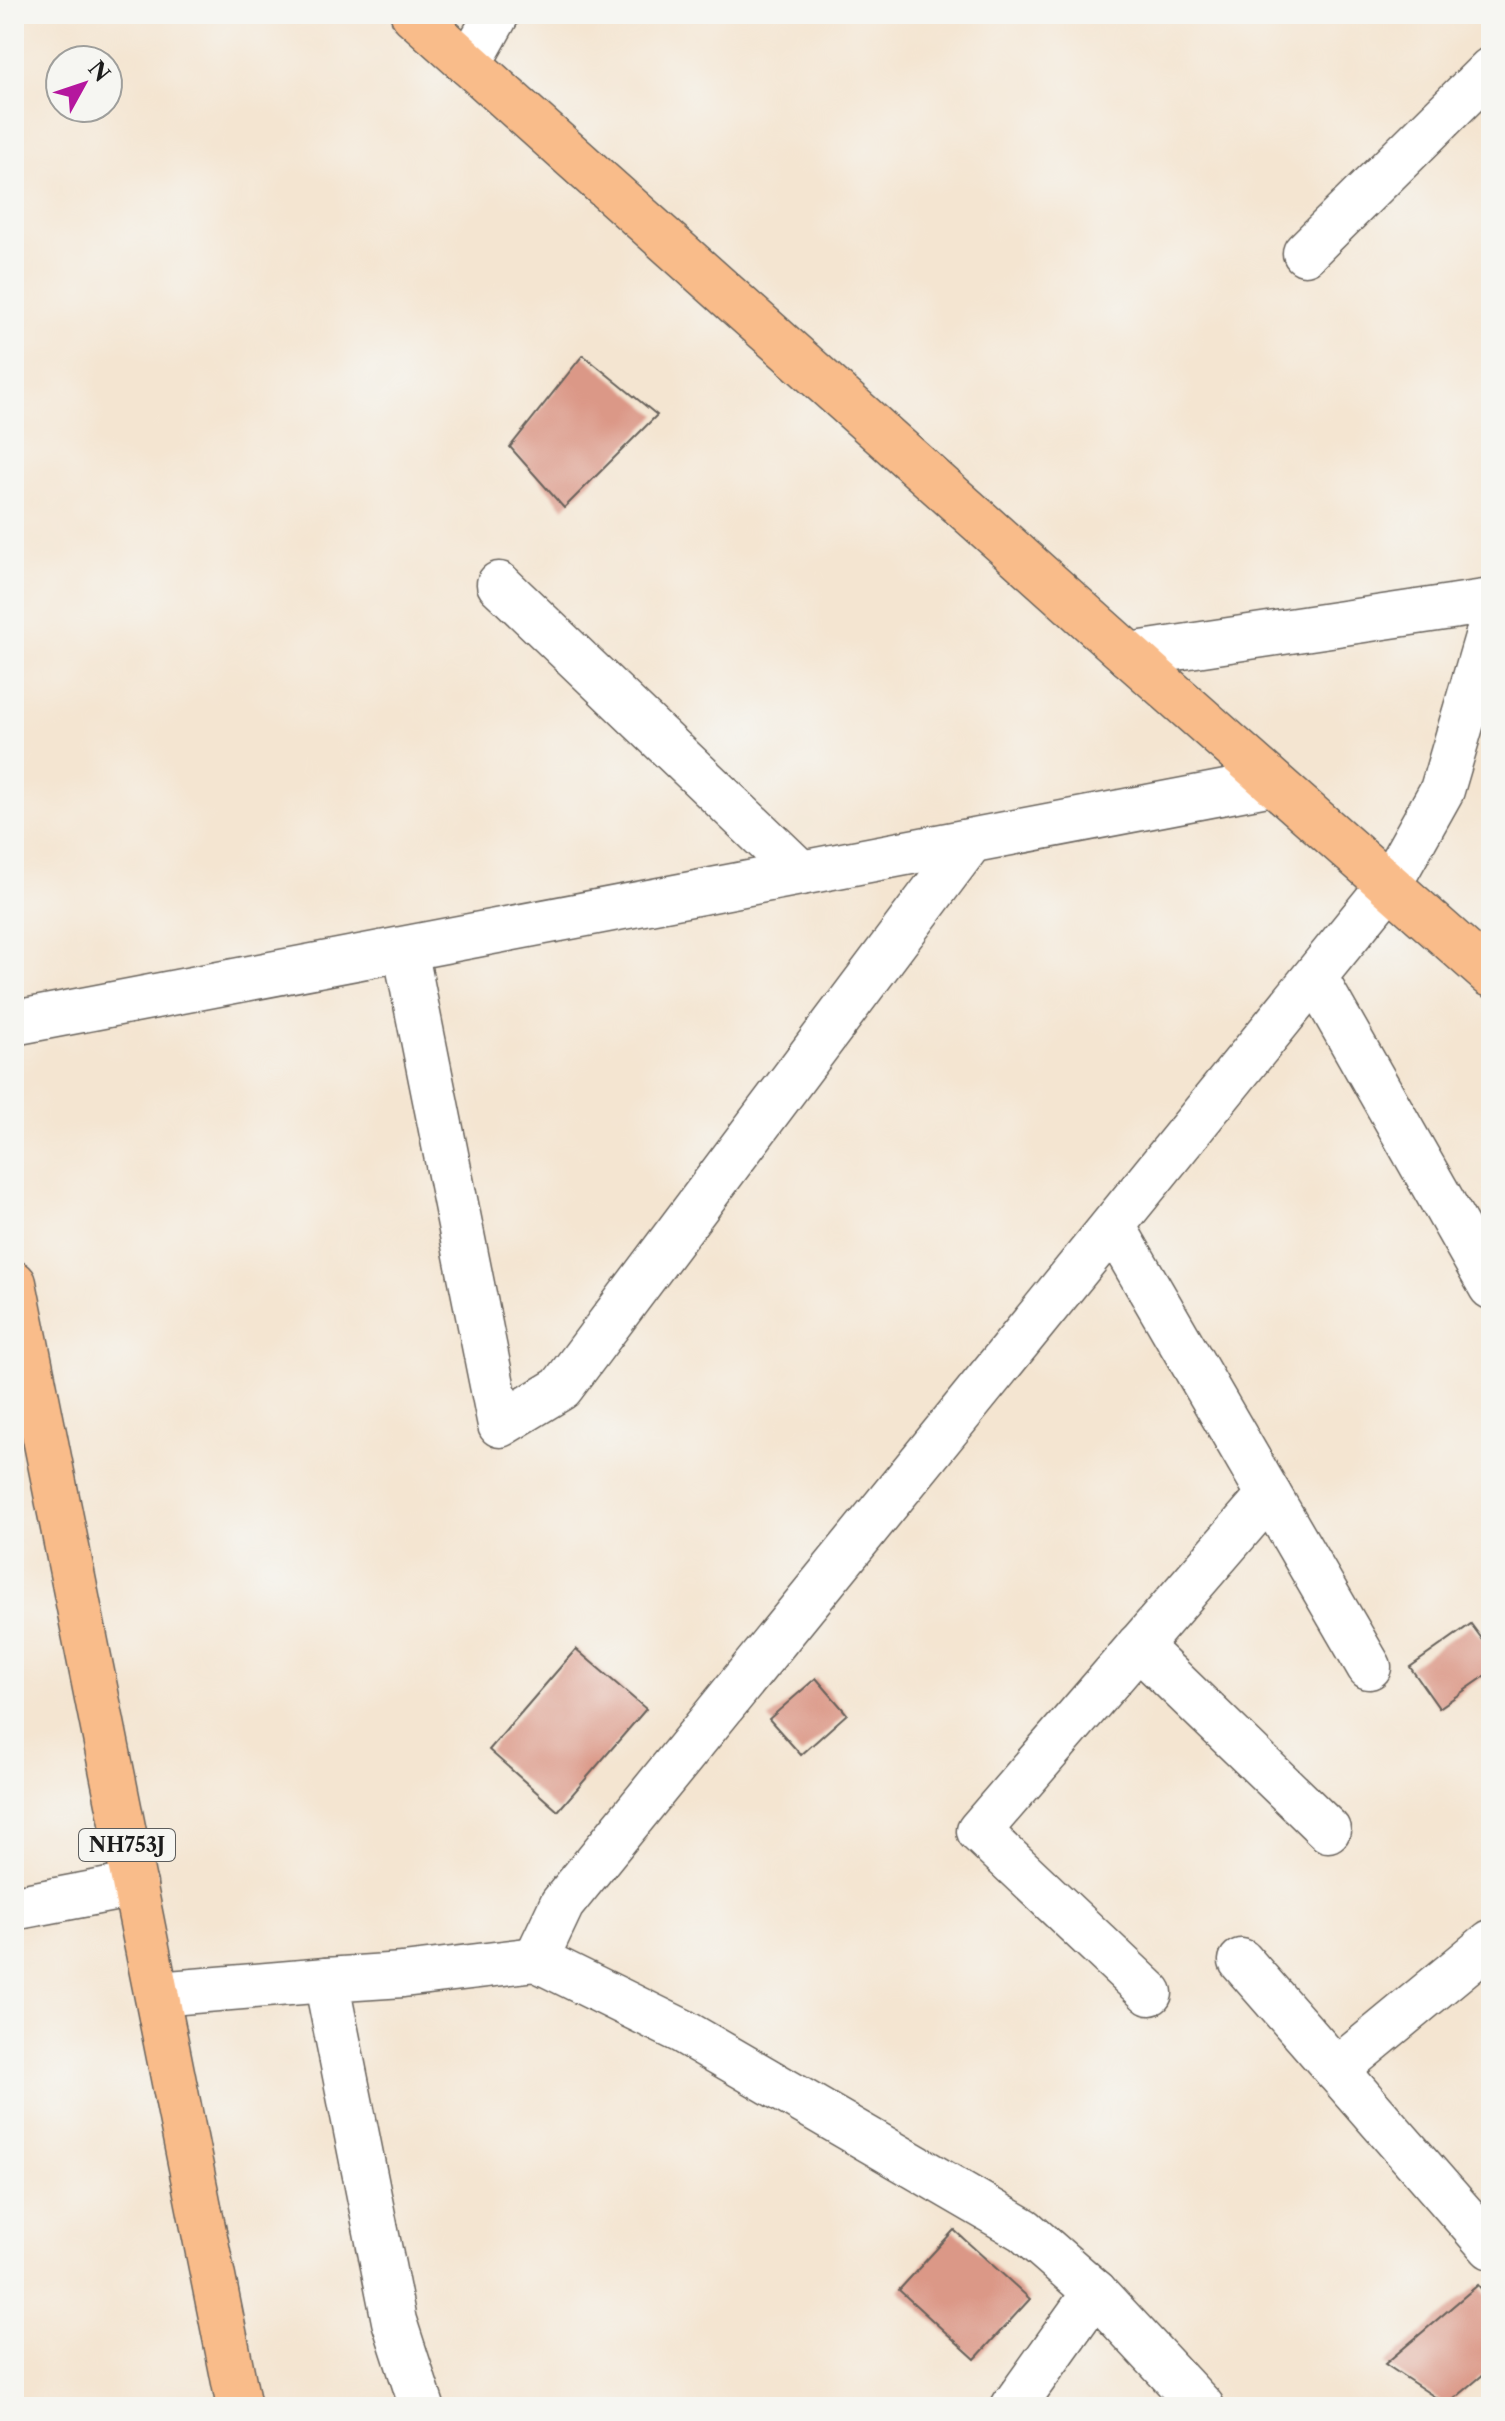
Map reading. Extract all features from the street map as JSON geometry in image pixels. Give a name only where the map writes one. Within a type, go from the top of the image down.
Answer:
[{"type":"main road","points":[[413,14],[1491,975]]},
{"type":"main road","name":"NH753J","points":[[14,1283],[239,2407]]},
{"type":"street","points":[[469,64],[497,14]]},
{"type":"street","points":[[1305,253],[1491,69]]},
{"type":"street","points":[[499,584],[801,873]]},
{"type":"street","points":[[1129,655],[1491,601]]},
{"type":"street","points":[[536,1959],[562,1904],[1389,885],[1442,790],[1491,623]]},
{"type":"street","points":[[14,1023],[1273,783]]},
{"type":"street","points":[[405,949],[500,1425],[561,1388],[971,841]]},
{"type":"street","points":[[1315,977],[1491,1287]]},
{"type":"street","points":[[1113,1226],[1369,1667]]},
{"type":"street","points":[[1150,1993],[979,1831],[1269,1495]]},
{"type":"street","points":[[1138,1646],[1328,1830]]},
{"type":"street","points":[[14,1908],[135,1885]]},
{"type":"street","points":[[1336,2070],[1491,1942]]},
{"type":"street","points":[[157,1994],[403,1975],[536,1959],[682,2031],[1024,2230],[1095,2292],[1202,2407]]},
{"type":"street","points":[[1241,1961],[1491,2247]]},
{"type":"street","points":[[326,1980],[394,2321],[422,2407]]},
{"type":"street","points":[[1013,2407],[1095,2292]]},
{"type":"building","points":[[583,355],[657,415],[564,508],[510,447]]},
{"type":"building","points":[[1471,1624],[1491,1651],[1491,1672],[1439,1708],[1410,1667]]},
{"type":"building","points":[[576,1649],[646,1709],[558,1811],[489,1750]]},
{"type":"building","points":[[816,1678],[847,1714],[801,1755],[769,1719]]},
{"type":"building","points":[[954,2230],[1030,2299],[975,2359],[899,2290]]},
{"type":"building","points":[[1478,2285],[1491,2300],[1491,2368],[1447,2405],[1385,2364]]}]
